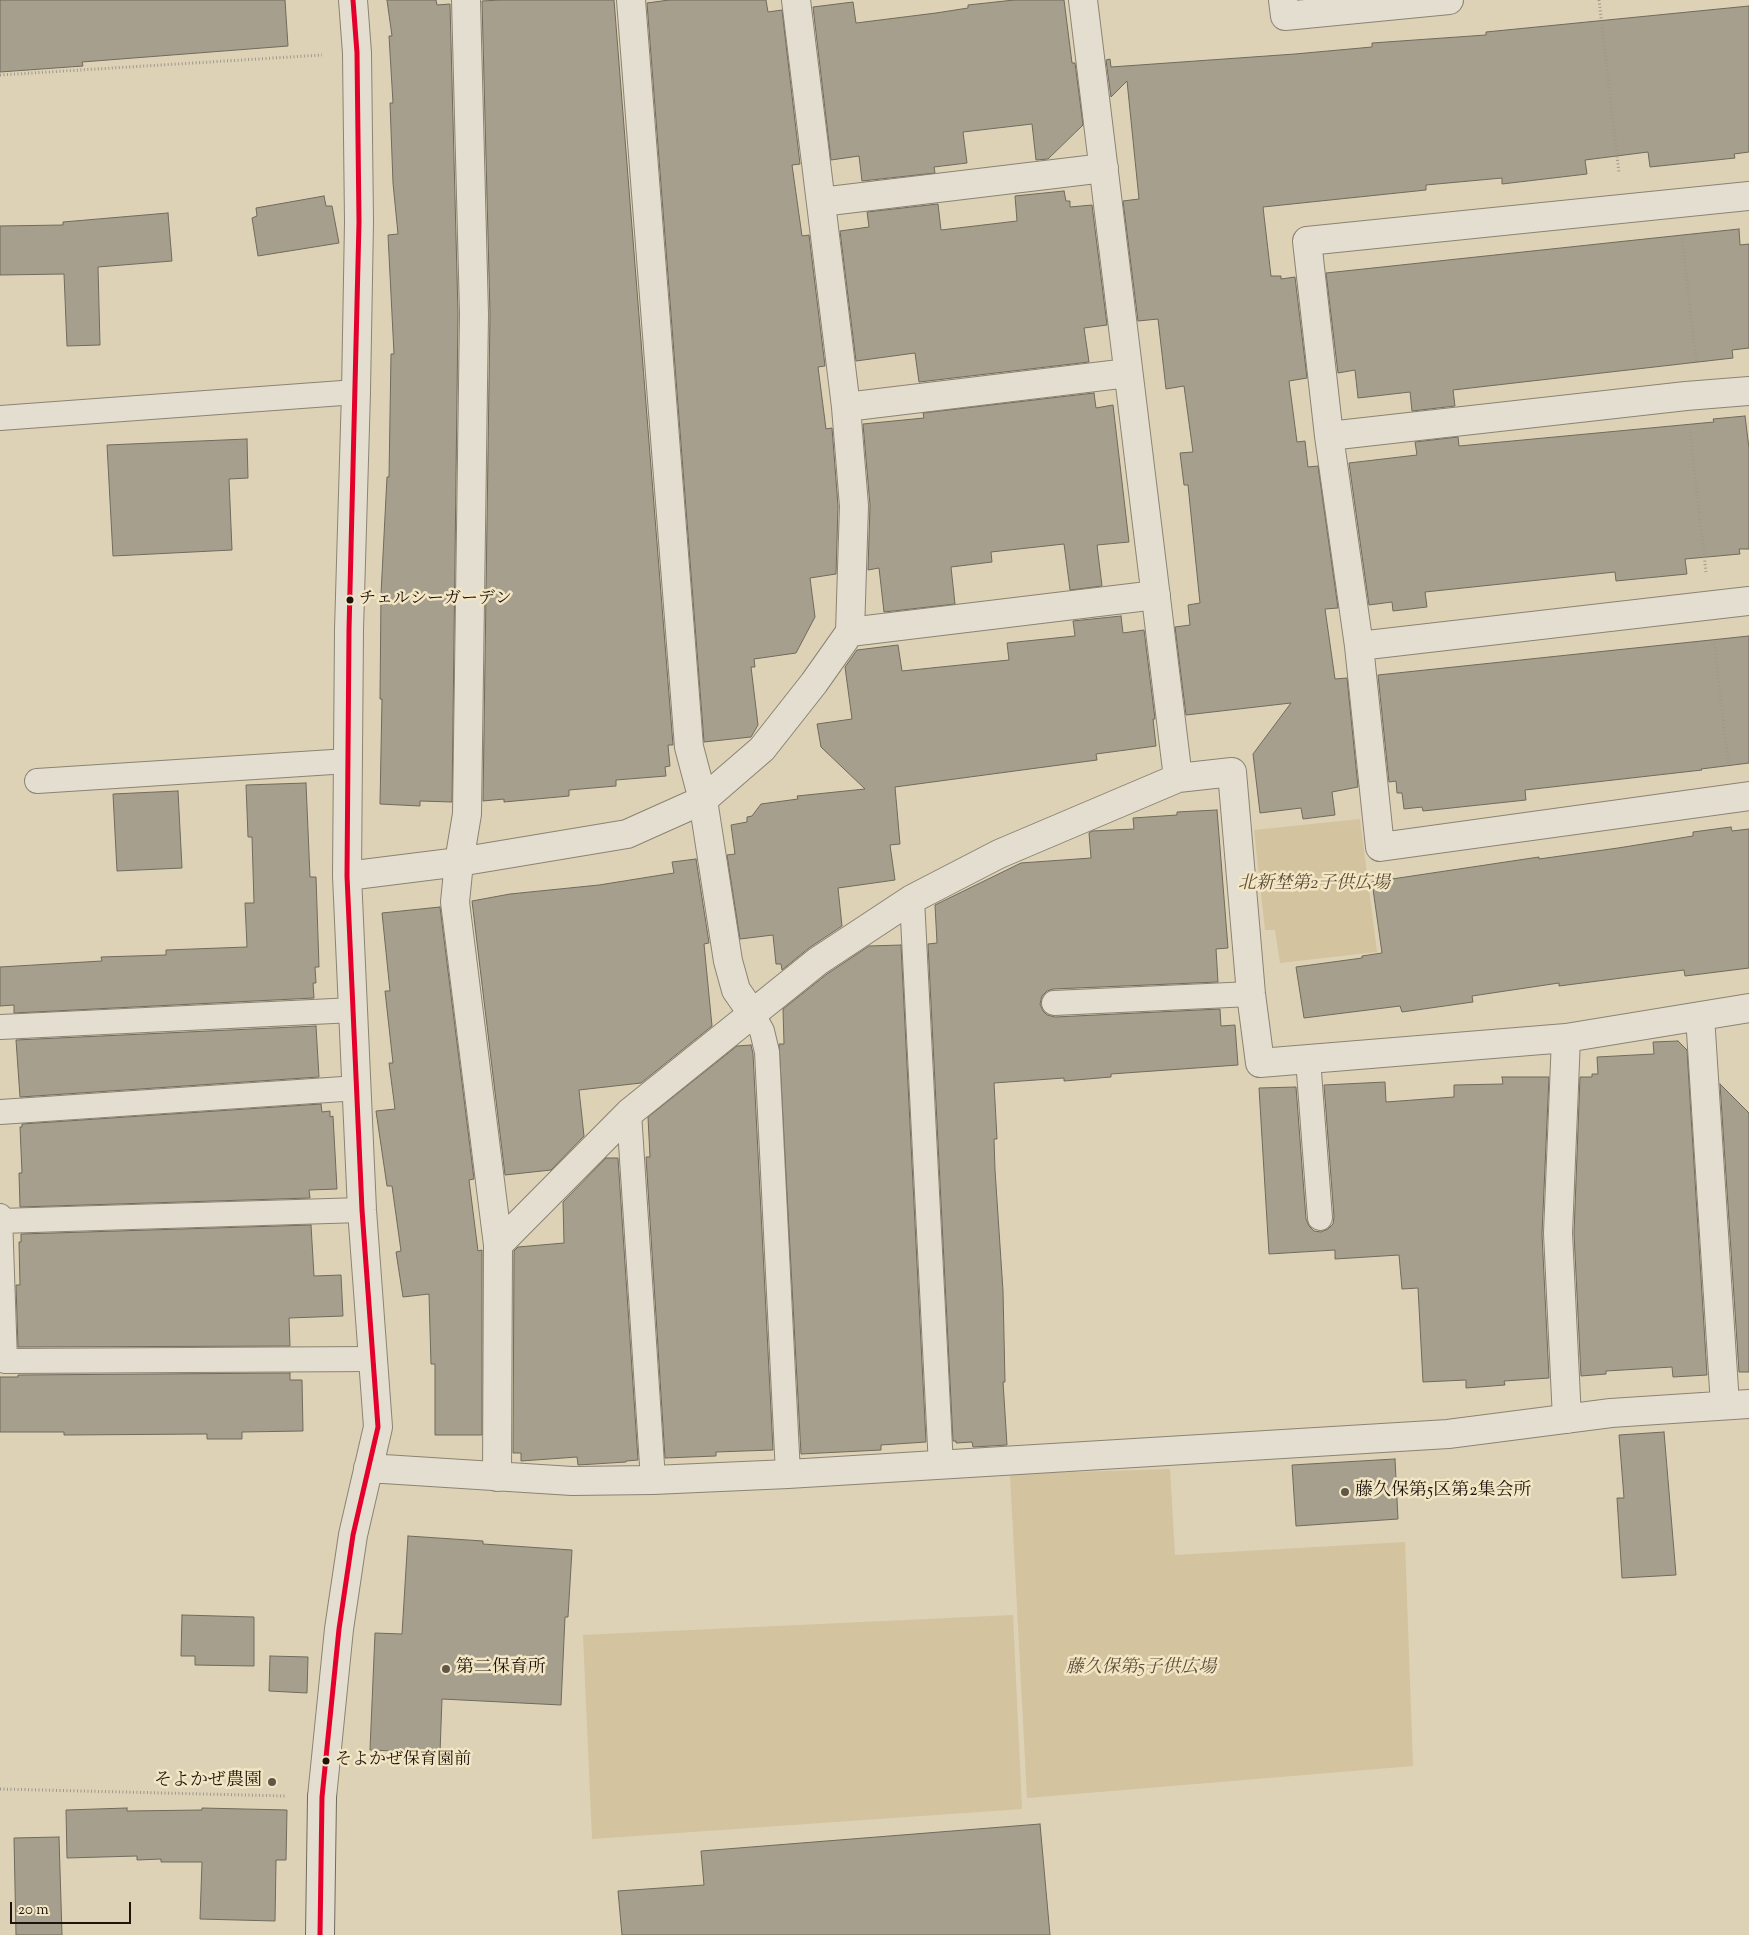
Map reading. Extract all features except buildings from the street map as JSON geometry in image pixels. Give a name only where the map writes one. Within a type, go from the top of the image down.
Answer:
[{"type":"street","points":[[320,1935],[322,1797],[339,1629],[353,1535],[378,1427],[362,1210],[347,876],[349,630],[359,222],[357,53],[353,0]]},
{"type":"street","points":[[466,0],[474,314],[467,814],[455,902],[498,1245],[497,1477]]},
{"type":"street","points":[[630,0],[689,747],[703,800],[728,961],[736,990],[752,1013]]},
{"type":"street","points":[[347,876],[459,862],[626,834],[703,800],[762,749],[814,683],[850,632],[854,506],[846,408],[796,0]]},
{"type":"street","points":[[1083,0],[1178,778]]},
{"type":"street","points":[[1283,0],[1285,16],[1449,0]]},
{"type":"street","points":[[821,202],[1104,168]]},
{"type":"street","points":[[1749,196],[1307,241],[1330,436],[1358,646],[1380,847],[1749,796]]},
{"type":"street","points":[[846,408],[1128,373]]},
{"type":"street","points":[[1330,436],[1749,390]]},
{"type":"street","points":[[850,632],[1156,595]]},
{"type":"street","points":[[1358,646],[1749,601]]},
{"type":"street","points":[[498,1245],[629,1113],[818,961],[912,899],[999,854],[1178,778],[1232,772],[1250,994],[1260,1063],[1566,1038],[1749,1008]]},
{"type":"street","points":[[368,1468],[572,1481],[654,1480],[788,1474],[1448,1434],[1611,1413],[1737,1404],[1700,1016]]},
{"type":"street","points":[[1566,1038],[1558,1232],[1567,1419]]},
{"type":"lane","points":[[0,418],[356,392]]},
{"type":"lane","points":[[37,781],[348,761]]},
{"type":"lane","points":[[912,899],[941,1466]]},
{"type":"lane","points":[[1054,1003],[1250,994]]},
{"type":"lane","points":[[0,1027],[354,1010]]},
{"type":"lane","points":[[752,1013],[762,1031],[768,1052],[788,1474]]},
{"type":"lane","points":[[1308,1059],[1320,1218]]},
{"type":"lane","points":[[0,1112],[358,1088]]},
{"type":"lane","points":[[629,1113],[654,1480]]},
{"type":"lane","points":[[0,1221],[362,1210]]},
{"type":"lane","points":[[0,1216],[5,1361],[374,1359]]},
{"type":"path","points":[[1599,0],[1623,209]]},
{"type":"path","points":[[0,75],[357,53]]},
{"type":"path","points":[[1678,203],[1700,396]]},
{"type":"path","points":[[0,1789],[322,1797]]},
{"type":"green space","name":"北新埜第2子供広場","points":[[1360,819],[1377,952],[1280,963],[1275,930],[1265,930],[1254,830]]},
{"type":"green space","name":"藤久保第5子供広場","points":[[1170,1469],[1175,1555],[1405,1542],[1413,1766],[1027,1798],[1010,1474]]},
{"type":"green space","points":[[1013,1615],[1022,1809],[592,1839],[583,1635]]},
{"type":"transit line","points":[[320,1935],[322,1797],[339,1629],[353,1535],[378,1427],[362,1210],[347,876],[349,630],[359,222],[357,53],[353,0]]},
{"type":"place","name":"チェルシーガーデン","points":[[350,600]]},
{"type":"place","name":"藤久保第5区第2集会所","points":[[1345,1492]]},
{"type":"place","name":"第二保育所","points":[[446,1669]]},
{"type":"place","name":"そよかぜ保育園前","points":[[326,1761]]},
{"type":"place","name":"そよかぜ農園","points":[[272,1782]]}]
